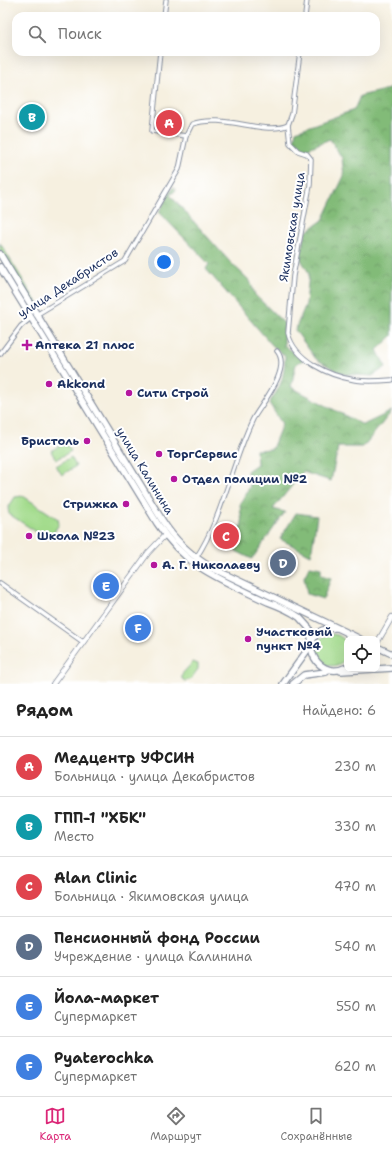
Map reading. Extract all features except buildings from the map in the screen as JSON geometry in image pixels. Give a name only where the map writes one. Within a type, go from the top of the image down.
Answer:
[{"type":"main road","name":"улица Калинина","points":[[0,254],[34,317]]},
{"type":"main road","name":"улица Калинина","points":[[0,267],[34,317],[167,533],[174,547],[192,563],[299,617],[309,628],[312,643],[311,654],[315,662],[322,669],[334,672]]},
{"type":"main road","name":"улица Калинина","points":[[167,533],[196,558],[354,636]]},
{"type":"main road","points":[[283,684],[318,634],[323,630],[338,628]]},
{"type":"main road","points":[[346,632],[349,636]]},
{"type":"main road","points":[[380,648],[392,654]]},
{"type":"main road","points":[[334,672],[344,668]]},
{"type":"main road","points":[[380,669],[392,668]]},
{"type":"main road","points":[[293,684],[304,675],[344,671]]},
{"type":"street","points":[[164,12],[166,0]]},
{"type":"street","points":[[306,12],[307,0]]},
{"type":"street","points":[[160,56],[152,131],[186,136],[192,124],[206,120],[220,120],[269,127],[288,125]]},
{"type":"street","name":"Якимовская улица","points":[[299,56],[292,114],[288,125],[290,143],[298,151],[307,154],[311,159],[310,185],[293,276],[288,333],[290,341],[301,356],[333,374],[356,380],[374,382],[392,380]]},
{"type":"street","name":"улица Декабристов","points":[[0,354],[21,326],[125,261],[156,210],[181,164],[186,136]]},
{"type":"street","points":[[196,558],[210,537],[248,430],[260,405],[275,385],[281,363],[281,356],[277,351]]},
{"type":"street","points":[[53,684],[148,552],[167,533]]},
{"type":"street","points":[[0,583],[83,642]]},
{"type":"street","points":[[380,638],[392,617]]},
{"type":"green space","points":[[392,84],[392,336],[377,350],[386,367],[372,376],[342,374],[316,359],[295,330],[306,304],[309,273],[300,258],[306,232],[323,220],[344,176],[342,158],[330,139],[304,150],[294,141],[296,131],[354,110],[360,96],[389,89]]},
{"type":"green space","points":[[173,187],[176,190],[170,195],[230,262],[250,281],[255,295],[284,323],[284,345],[303,360],[296,364],[291,387],[363,425],[392,411],[363,447],[338,447],[331,481],[303,472],[273,509],[285,512],[252,559],[230,548],[242,524],[240,505],[250,486],[247,471],[257,464],[256,450],[272,449],[282,424],[269,403],[282,381],[285,356],[272,345],[206,269],[209,264],[159,212]]},
{"type":"green space","points":[[0,243],[39,306],[38,309],[0,250]]},
{"type":"green space","points":[[65,442],[71,451],[56,460],[51,451]]},
{"type":"green space","points":[[71,457],[76,466],[62,475],[56,466]]},
{"type":"green space","points":[[23,496],[58,519],[59,524],[51,537],[44,537],[9,514],[8,508],[15,497]]},
{"type":"green space","points":[[296,513],[317,516],[311,555],[280,539]]},
{"type":"green space","points":[[310,566],[321,568],[321,575],[331,578],[323,599],[307,594],[304,577]]},
{"type":"green space","points":[[329,634],[344,638],[344,662],[335,666],[329,666],[320,662],[316,653],[316,647],[320,638]]},
{"type":"green space","points":[[193,662],[198,664],[198,669],[190,680],[185,681],[182,679],[182,674]]},
{"type":"place","name":"ГПП-1 \"ХБК\"","points":[[32,117]]},
{"type":"place","name":"Медцентр УФСИН","points":[[169,123]]},
{"type":"place","name":"Аптека 21 плюс","points":[[27,345]]},
{"type":"place","name":"Akkond","points":[[49,384]]},
{"type":"place","name":"Сити Строй","points":[[129,393]]},
{"type":"place","name":"Бристоль","points":[[87,441]]},
{"type":"place","name":"ТоргСервис","points":[[159,454]]},
{"type":"place","name":"Отдел полиции №2","points":[[174,479]]},
{"type":"place","name":"Стрижка","points":[[126,504]]},
{"type":"place","name":"Школа №23","points":[[29,536]]},
{"type":"place","name":"Alan Clinic","points":[[226,536]]},
{"type":"place","name":"Пенсионный фонд России","points":[[283,563]]},
{"type":"place","name":"А. Г. Николаеву","points":[[154,565]]},
{"type":"place","name":"Йола-маркет","points":[[106,586]]},
{"type":"place","name":"Pyaterochka","points":[[138,628]]},
{"type":"place","name":"Участковый пункт №4","points":[[248,639]]}]
